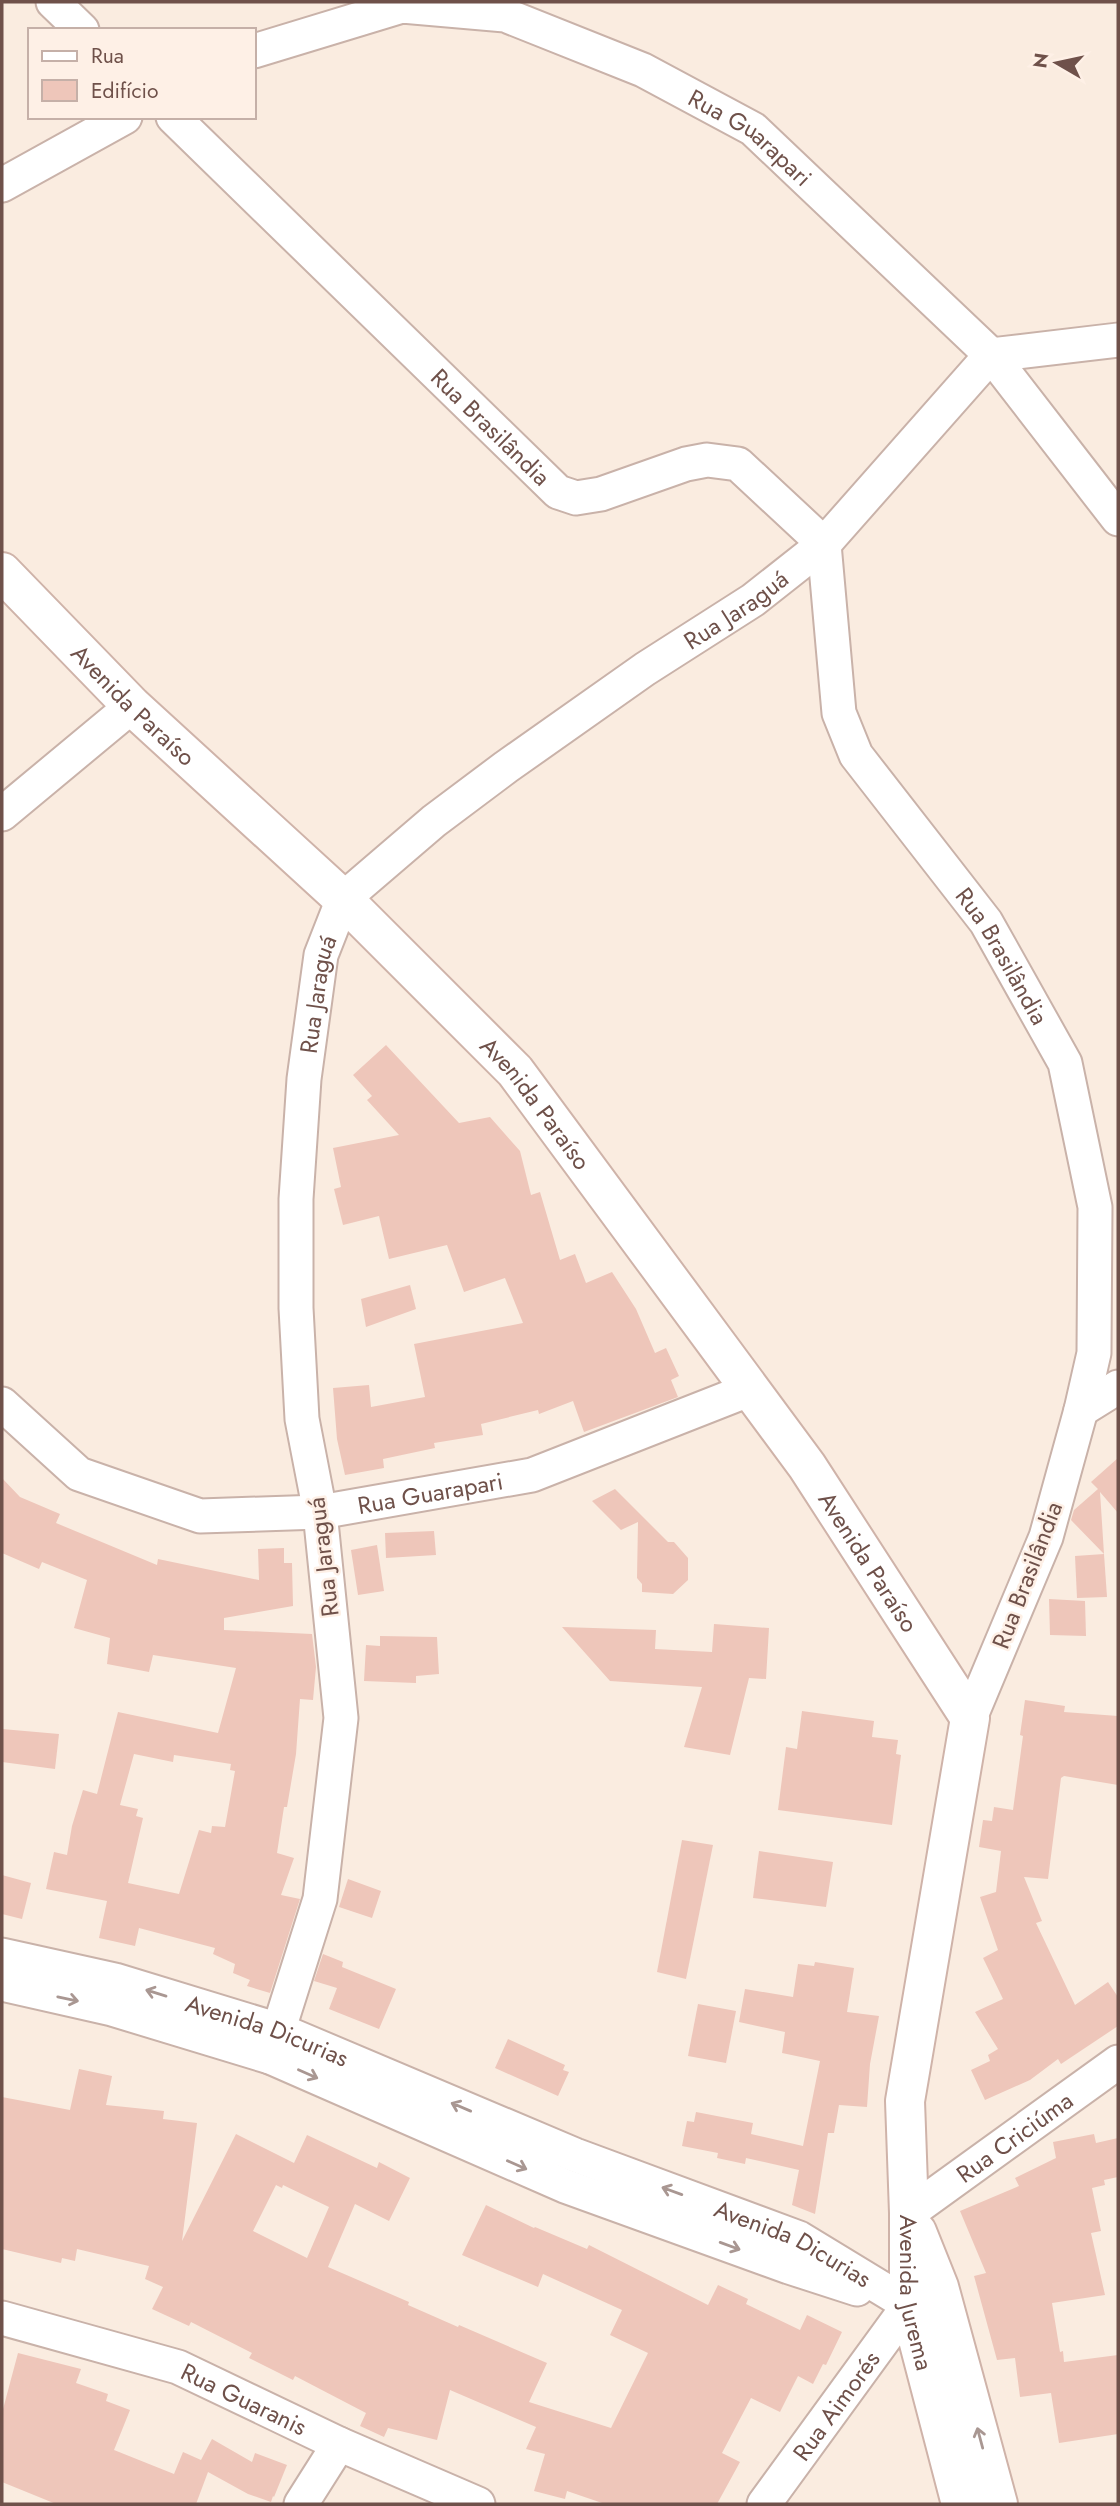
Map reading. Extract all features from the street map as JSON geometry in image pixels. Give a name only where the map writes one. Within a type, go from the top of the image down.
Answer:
[{"type":"main road","name":"Avenida Paraíso","points":[[2,572],[132,706],[343,899],[516,1071],[807,1466],[970,1718]]},
{"type":"main road","name":"Rua Brasilândia","points":[[909,2213],[905,2101],[970,1718]]},
{"type":"main road","name":"Avenida Jurema","points":[[909,2213],[909,2305],[961,2504]]},
{"type":"main road","name":"Avenida Jurema","points":[[909,2213],[939,2287],[998,2504]]},
{"type":"street","points":[[52,2],[80,28]]},
{"type":"street","name":"Rua Guarapari","points":[[256,50],[402,6],[505,15],[527,11],[753,129],[991,355],[1118,519]]},
{"type":"street","points":[[2,185],[121,119]]},
{"type":"street","name":"Rua Brasilândia","points":[[175,119],[558,492],[576,498],[601,494],[686,464],[707,460],[738,464],[824,544],[839,713],[856,755],[986,922],[1065,1063],[1095,1207],[1094,1353],[1081,1410],[1046,1537],[970,1718]]},
{"type":"street","points":[[991,355],[1118,340]]},
{"type":"street","name":"Rua Jaraguá","points":[[274,2044],[320,1899],[341,1718],[320,1512],[302,1419],[296,1308],[296,1199],[304,1079],[321,955],[343,899],[434,821],[506,767],[645,669],[753,600],[824,544],[991,355]]},
{"type":"street","points":[[2,814],[132,706]]},
{"type":"street","points":[[1081,1410],[1118,1387]]},
{"type":"street","name":"Rua Guarapari","points":[[2,1404],[79,1475],[200,1516],[320,1512],[532,1475],[751,1389]]},
{"type":"street","name":"Avenida Dicurias","points":[[2,1955],[115,1980],[274,2044],[565,2186],[789,2267],[909,2305]]},
{"type":"street","name":"Avenida Dicurias","points":[[2,1984],[274,2044]]},
{"type":"street","name":"Rua Criciúma","points":[[909,2213],[1118,2062]]},
{"type":"street","name":"Rua Aimorés","points":[[764,2504],[909,2305]]},
{"type":"street","name":"Rua Guaranis","points":[[2,2318],[178,2367],[339,2444],[478,2504]]},
{"type":"street","points":[[301,2504],[339,2444]]},
{"type":"building","points":[[386,1045],[459,1123],[490,1117],[520,1151],[531,1195],[540,1192],[560,1260],[575,1254],[586,1283],[612,1272],[636,1309],[655,1353],[666,1348],[679,1376],[671,1380],[678,1397],[584,1432],[573,1401],[539,1414],[538,1410],[481,1424],[483,1435],[434,1443],[435,1448],[383,1459],[384,1468],[345,1475],[337,1439],[333,1388],[369,1385],[371,1407],[425,1397],[414,1344],[523,1323],[505,1278],[464,1292],[447,1245],[389,1259],[379,1216],[343,1225],[334,1189],[341,1187],[333,1148],[399,1135],[367,1100],[372,1096],[353,1075]]},
{"type":"building","points":[[410,1285],[416,1309],[366,1327],[361,1299]]},
{"type":"building","points":[[1118,1458],[1118,1513],[1100,1492],[1104,1554],[1071,1520],[1074,1510],[1098,1489],[1091,1482]]},
{"type":"building","points":[[2,1478],[20,1497],[60,1514],[56,1523],[157,1565],[158,1559],[259,1580],[258,1549],[284,1548],[284,1563],[292,1563],[293,1606],[224,1618],[224,1630],[312,1634],[316,1667],[313,1700],[300,1699],[296,1754],[277,1853],[294,1858],[281,1895],[300,1899],[270,1993],[247,1986],[250,1980],[233,1973],[235,1964],[213,1954],[215,1948],[139,1928],[135,1946],[99,1938],[107,1901],[46,1889],[54,1852],[67,1855],[83,1790],[97,1794],[118,1712],[218,1733],[236,1668],[153,1655],[149,1672],[107,1664],[110,1638],[74,1628],[87,1580],[42,1562],[39,1569],[2,1553]],"holes":[[[134,1754],[173,1762],[174,1755],[231,1764],[230,1770],[235,1771],[225,1827],[212,1826],[211,1833],[199,1830],[179,1894],[128,1883],[143,1818],[136,1816],[138,1809],[120,1805]]]},
{"type":"building","points":[[615,1489],[668,1542],[674,1542],[688,1558],[688,1580],[673,1594],[642,1592],[642,1584],[637,1578],[638,1522],[621,1530],[592,1501]]},
{"type":"building","points":[[434,1531],[436,1555],[386,1558],[385,1533]]},
{"type":"building","points":[[377,1545],[384,1591],[358,1595],[351,1550]]},
{"type":"building","points":[[1104,1554],[1107,1597],[1077,1598],[1075,1556]]},
{"type":"building","points":[[1049,1599],[1085,1601],[1086,1636],[1050,1635]]},
{"type":"building","points":[[714,1624],[769,1628],[766,1679],[749,1678],[730,1755],[684,1747],[702,1687],[610,1681],[562,1627],[656,1630],[655,1649],[712,1652]]},
{"type":"building","points":[[380,1636],[437,1637],[439,1674],[416,1676],[416,1683],[364,1681],[366,1645],[380,1646]]},
{"type":"building","points":[[1025,1700],[1065,1706],[1064,1712],[1118,1716],[1118,1785],[1064,1776],[1061,1778],[1048,1879],[1024,1877],[1042,1921],[1036,1923],[1075,2005],[1108,1982],[1118,1997],[1118,2026],[1061,2064],[1058,2059],[1030,2080],[985,2100],[971,2070],[990,2061],[988,2055],[998,2049],[975,2012],[1003,1999],[983,1958],[998,1950],[980,1897],[996,1892],[1001,1851],[979,1847],[983,1820],[992,1821],[994,1807],[1013,1810]]},
{"type":"building","points":[[802,1711],[874,1721],[872,1737],[898,1740],[896,1754],[901,1755],[892,1825],[778,1810],[786,1747],[797,1749]]},
{"type":"building","points":[[2,1729],[59,1734],[55,1769],[2,1762]]},
{"type":"building","points":[[682,1840],[713,1845],[686,1979],[657,1972]]},
{"type":"building","points":[[759,1851],[833,1862],[826,1907],[753,1898]]},
{"type":"building","points":[[2,1875],[31,1883],[22,1919],[2,1914]]},
{"type":"building","points":[[348,1879],[381,1891],[372,1918],[339,1907]]},
{"type":"building","points":[[323,1954],[343,1962],[342,1967],[396,1989],[379,2029],[329,2009],[337,1988],[314,1981]]},
{"type":"building","points":[[815,1962],[854,1968],[847,2012],[879,2016],[870,2064],[867,2107],[839,2105],[834,2133],[828,2133],[815,2214],[792,2205],[799,2170],[746,2158],[745,2164],[717,2158],[718,2153],[682,2146],[687,2121],[694,2122],[696,2112],[753,2123],[751,2134],[803,2146],[820,2061],[782,2053],[785,2032],[739,2022],[745,1989],[793,1997],[798,1964],[814,1966]]},
{"type":"building","points":[[698,2004],[736,2011],[726,2063],[688,2056]]},
{"type":"building","points":[[508,2039],[565,2065],[563,2070],[569,2072],[558,2096],[495,2068]]},
{"type":"building","points":[[79,2069],[112,2076],[106,2105],[164,2111],[163,2119],[197,2123],[182,2241],[236,2134],[294,2163],[307,2135],[377,2168],[379,2162],[410,2178],[389,2221],[355,2204],[328,2267],[409,2302],[408,2305],[458,2327],[459,2325],[547,2363],[529,2402],[611,2428],[648,2353],[610,2335],[622,2310],[543,2274],[538,2287],[462,2255],[486,2205],[587,2249],[589,2245],[708,2305],[718,2285],[748,2299],[746,2304],[800,2330],[807,2315],[842,2332],[813,2384],[798,2376],[780,2412],[751,2398],[722,2453],[740,2462],[717,2504],[605,2504],[567,2491],[565,2499],[534,2491],[545,2454],[526,2449],[536,2427],[450,2390],[437,2440],[388,2428],[384,2437],[360,2426],[366,2413],[295,2376],[293,2380],[249,2358],[252,2353],[191,2322],[189,2326],[152,2309],[163,2287],[145,2279],[149,2266],[77,2249],[75,2261],[62,2258],[61,2263],[2,2249],[2,2097],[70,2110]],"holes":[[[276,2185],[282,2188],[283,2185],[329,2207],[307,2258],[253,2231]]]},
{"type":"building","points":[[1094,2134],[1096,2143],[1118,2138],[1118,2177],[1104,2180],[1105,2185],[1092,2188],[1101,2231],[1091,2233],[1105,2295],[1052,2303],[1064,2362],[1118,2355],[1118,2434],[1059,2443],[1051,2393],[1020,2397],[1015,2358],[997,2360],[974,2276],[986,2273],[960,2211],[1019,2186],[1015,2178],[1056,2158],[1053,2142]]},
{"type":"building","points":[[18,2353],[81,2369],[76,2383],[108,2394],[106,2401],[130,2410],[114,2450],[174,2474],[183,2452],[201,2460],[212,2439],[252,2462],[255,2453],[287,2465],[274,2497],[271,2502],[248,2494],[208,2472],[196,2504],[56,2504],[2,2482],[2,2413]]}]
